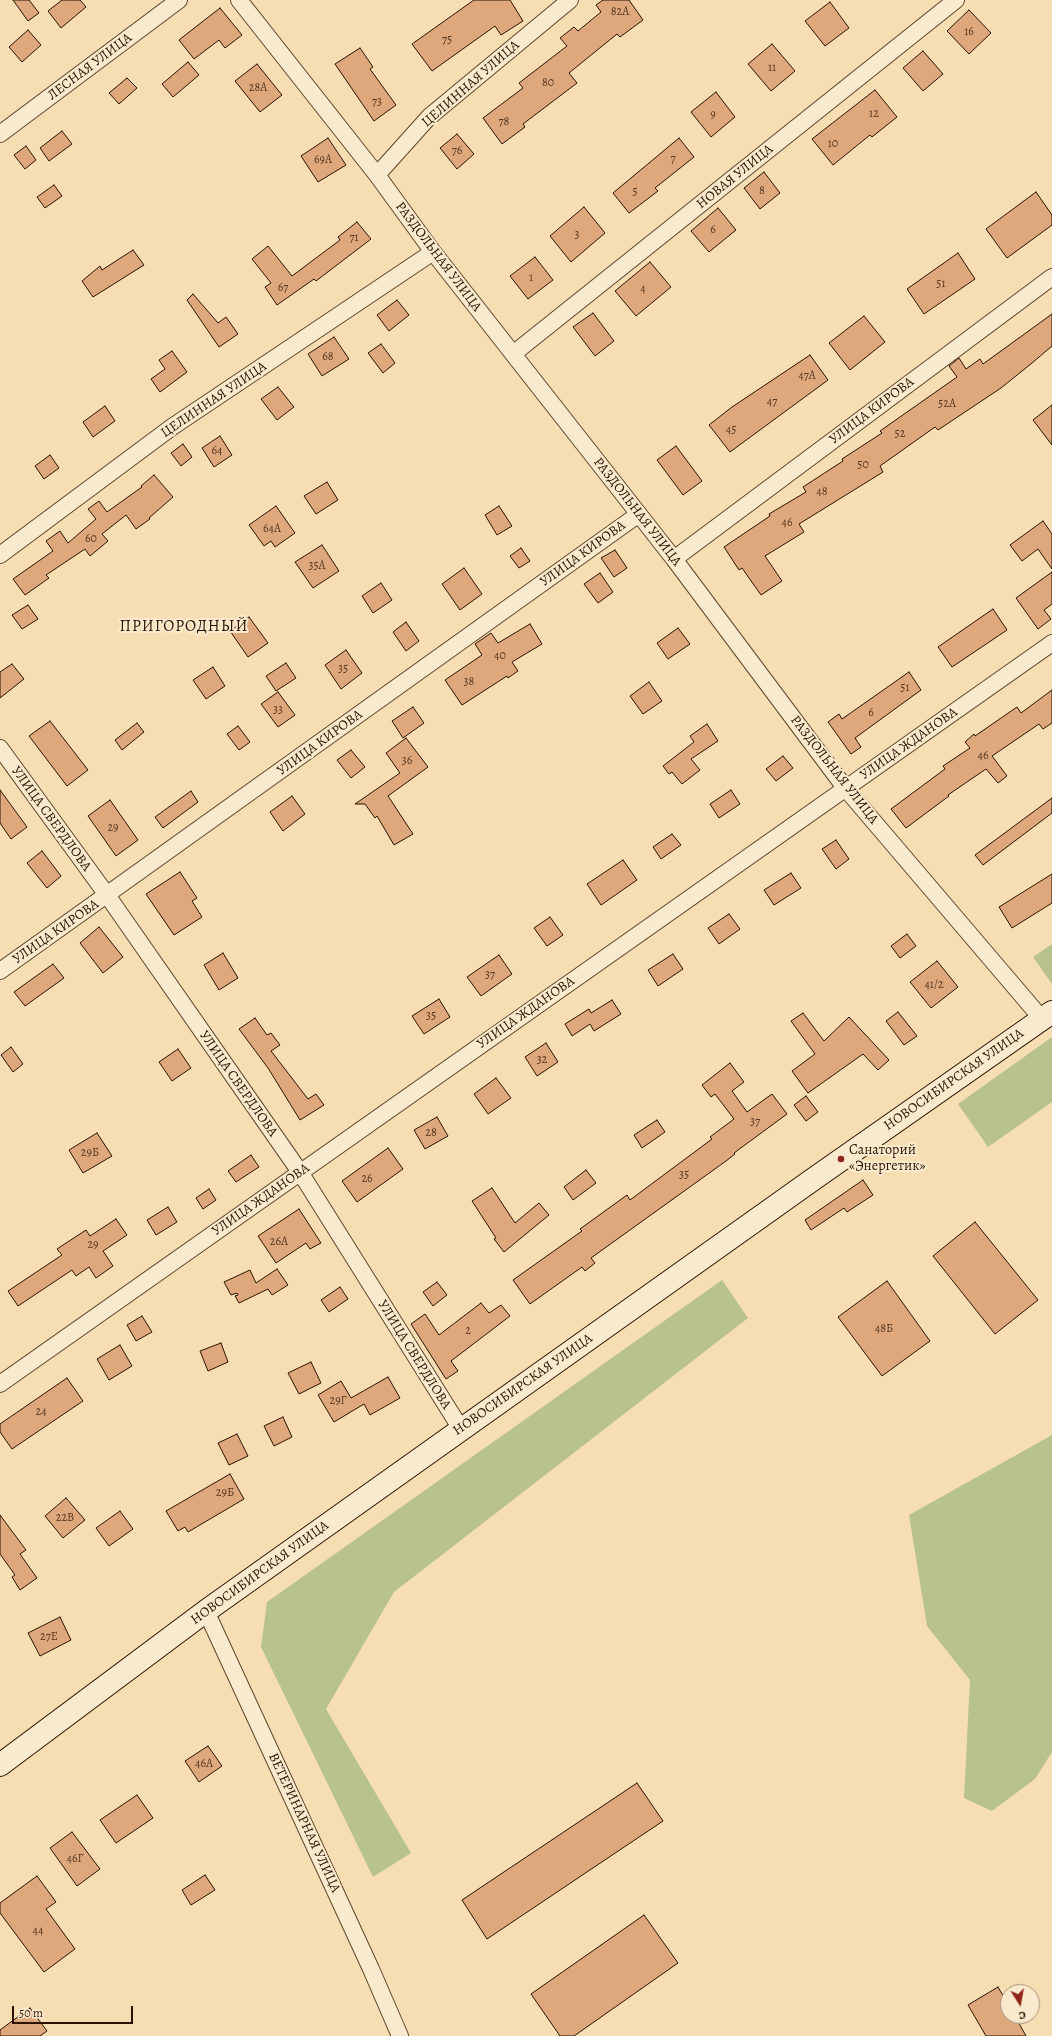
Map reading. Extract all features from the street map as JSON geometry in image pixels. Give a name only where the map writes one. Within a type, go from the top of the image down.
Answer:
[{"type":"street","name":"ЛЕСНАЯ УЛИЦА","points":[[0,134],[179,0]]},
{"type":"street","name":"РАЗДОЛЬНАЯ УЛИЦА","points":[[239,0],[377,175],[433,252],[674,559],[846,789],[1047,1016]]},
{"type":"street","name":"ЦЕЛИННАЯ УЛИЦА","points":[[377,175],[429,117],[570,0]]},
{"type":"street","name":"НОВАЯ УЛИЦА","points":[[513,354],[956,0]]},
{"type":"street","name":"ЦЕЛИННАЯ УЛИЦА","points":[[0,555],[172,427],[433,252]]},
{"type":"street","name":"УЛИЦА КИРОВА","points":[[674,559],[1052,277]]},
{"type":"street","name":"УЛИЦА КИРОВА","points":[[0,971],[639,514]]},
{"type":"street","name":"УЛИЦА ЖДАНОВА","points":[[0,1384],[1052,643]]},
{"type":"street","name":"УЛИЦА СВЕРДЛОВА","points":[[0,748],[107,895],[300,1172],[461,1429]]},
{"type":"street","name":"НОВОСИБИРСКАЯ УЛИЦА","points":[[0,1765],[206,1611],[870,1138],[1047,1016]]},
{"type":"street","name":"ВЕТЕРИНАРНАЯ УЛИЦА","points":[[206,1611],[371,1969],[400,2036]]},
{"type":"green space","points":[[1052,944],[1052,984],[1033,957]]},
{"type":"green space","points":[[1052,1037],[1052,1102],[988,1147],[958,1104]]},
{"type":"green space","points":[[722,1280],[748,1318],[394,1592],[326,1709],[411,1853],[373,1877],[261,1647],[267,1602]]},
{"type":"green space","points":[[1052,1435],[1052,1752],[1035,1779],[992,1811],[964,1798],[970,1680],[927,1626],[909,1515]]},
{"type":"building","points":[[13,0],[29,0],[39,13],[28,21]]},
{"type":"building","points":[[62,0],[80,0],[86,7],[61,28],[48,11]]},
{"type":"building","points":[[474,0],[510,0],[523,21],[501,35],[495,26],[432,71],[412,44]]},
{"type":"building","points":[[603,0],[629,0],[643,20],[620,37],[617,34],[569,73],[577,83],[523,124],[525,127],[502,144],[483,118],[523,88],[519,83],[567,46],[560,38],[574,27],[578,31],[601,12],[596,5]]},
{"type":"building","points":[[830,2],[849,28],[825,46],[805,21]]},
{"type":"building","points":[[220,8],[242,35],[225,48],[219,40],[194,59],[179,40]]},
{"type":"building","points":[[969,10],[991,33],[969,54],[947,31]]},
{"type":"building","points":[[28,30],[41,45],[22,62],[9,47]]},
{"type":"building","points":[[772,44],[795,71],[771,91],[748,64]]},
{"type":"building","points":[[360,48],[373,67],[370,69],[396,105],[374,121],[335,64]]},
{"type":"building","points":[[923,51],[943,74],[923,91],[903,68]]},
{"type":"building","points":[[188,62],[199,75],[173,97],[162,84]]},
{"type":"building","points":[[257,64],[282,95],[260,112],[235,81]]},
{"type":"building","points":[[127,78],[137,88],[119,104],[109,93]]},
{"type":"building","points":[[875,90],[897,117],[872,137],[870,135],[833,165],[812,139]]},
{"type":"building","points":[[716,92],[735,117],[711,137],[691,112]]},
{"type":"building","points":[[62,131],[72,144],[49,161],[40,148]]},
{"type":"building","points":[[457,134],[474,154],[457,169],[440,148]]},
{"type":"building","points":[[328,138],[346,165],[318,182],[301,156]]},
{"type":"building","points":[[679,138],[694,157],[655,188],[658,191],[629,213],[613,193]]},
{"type":"building","points":[[26,146],[36,160],[25,169],[14,155]]},
{"type":"building","points":[[764,172],[780,193],[760,209],[744,188]]},
{"type":"building","points":[[54,185],[62,196],[45,208],[37,197]]},
{"type":"building","points":[[1036,192],[1052,215],[1052,225],[1007,258],[986,229]]},
{"type":"building","points":[[584,207],[605,233],[571,262],[550,236]]},
{"type":"building","points":[[718,208],[736,230],[709,252],[691,231]]},
{"type":"building","points":[[357,222],[371,239],[316,281],[314,279],[277,305],[265,287],[271,283],[252,259],[268,246],[292,276],[340,240],[338,237]]},
{"type":"building","points":[[133,250],[144,265],[93,297],[82,281],[100,266],[102,270]]},
{"type":"building","points":[[958,253],[975,279],[924,314],[907,289]]},
{"type":"building","points":[[535,257],[553,280],[528,299],[510,276]]},
{"type":"building","points":[[650,262],[671,287],[636,316],[615,291]]},
{"type":"building","points":[[193,294],[218,323],[226,317],[238,334],[219,347],[187,300]]},
{"type":"building","points":[[397,300],[409,315],[389,331],[377,315]]},
{"type":"building","points":[[593,313],[614,341],[595,356],[573,327]]},
{"type":"building","points":[[1052,314],[1052,346],[1032,363],[1001,388],[938,430],[935,427],[880,466],[883,472],[799,524],[804,532],[765,556],[782,581],[761,595],[742,568],[739,570],[724,547],[770,516],[769,514],[806,492],[803,487],[843,461],[842,459],[882,433],[880,431],[957,377],[949,366],[959,358],[966,369],[980,359],[983,364]]},
{"type":"building","points":[[864,316],[885,342],[850,370],[829,343]]},
{"type":"building","points":[[334,337],[349,359],[322,376],[308,354]]},
{"type":"building","points":[[381,344],[395,363],[383,373],[368,353]]},
{"type":"building","points":[[172,351],[187,372],[160,392],[151,379],[165,369],[159,360]]},
{"type":"building","points":[[810,355],[828,380],[730,452],[709,425],[732,407]]},
{"type":"building","points":[[278,387],[294,407],[277,420],[261,399]]},
{"type":"building","points":[[1052,405],[1052,445],[1033,420]]},
{"type":"building","points":[[105,406],[115,421],[93,437],[83,422]]},
{"type":"building","points":[[220,436],[232,455],[214,467],[202,448]]},
{"type":"building","points":[[183,444],[192,457],[181,466],[171,453]]},
{"type":"building","points":[[676,446],[702,481],[683,495],[657,460]]},
{"type":"building","points":[[50,455],[59,468],[44,479],[35,466]]},
{"type":"building","points":[[154,475],[173,497],[149,518],[150,519],[136,529],[126,515],[102,534],[108,541],[90,556],[85,549],[46,575],[49,578],[25,595],[13,579],[53,551],[46,541],[60,531],[68,543],[96,519],[88,509],[99,501],[107,512],[142,487],[141,486]]},
{"type":"building","points":[[327,482],[338,500],[316,514],[304,496]]},
{"type":"building","points":[[276,506],[295,533],[275,547],[271,541],[264,546],[249,525]]},
{"type":"building","points":[[499,506],[512,526],[497,535],[485,515]]},
{"type":"building","points":[[1043,521],[1052,534],[1052,569],[1038,549],[1022,561],[1010,545]]},
{"type":"building","points":[[322,545],[339,571],[313,588],[295,562]]},
{"type":"building","points":[[521,548],[530,561],[519,568],[510,556]]},
{"type":"building","points":[[615,550],[627,568],[614,577],[601,558]]},
{"type":"building","points":[[464,568],[482,594],[460,610],[442,584]]},
{"type":"building","points":[[1052,572],[1052,604],[1044,610],[1051,619],[1038,629],[1016,598]]},
{"type":"building","points":[[600,573],[613,592],[598,603],[584,584]]},
{"type":"building","points":[[381,583],[392,600],[373,613],[362,596]]},
{"type":"building","points":[[28,605],[38,619],[22,629],[12,615]]},
{"type":"building","points":[[993,609],[1007,630],[952,667],[938,647]]},
{"type":"building","points":[[249,617],[268,643],[248,657],[230,631]]},
{"type":"building","points":[[406,622],[419,641],[406,651],[393,632]]},
{"type":"building","points":[[530,624],[542,644],[512,662],[518,671],[508,678],[507,676],[462,705],[445,680],[482,655],[475,644],[491,633],[498,643]]},
{"type":"building","points":[[678,628],[690,644],[668,659],[657,643]]},
{"type":"building","points":[[346,650],[362,673],[341,689],[325,665]]},
{"type":"building","points":[[286,663],[296,678],[276,691],[266,676]]},
{"type":"building","points":[[12,664],[24,679],[0,698],[0,672]]},
{"type":"building","points":[[213,667],[225,686],[206,699],[193,680]]},
{"type":"building","points":[[909,672],[921,690],[855,738],[861,747],[851,754],[828,722],[839,714],[842,719]]},
{"type":"building","points":[[649,682],[662,701],[643,714],[630,696]]},
{"type":"building","points":[[1052,690],[1052,723],[1043,729],[1039,724],[992,756],[1007,776],[998,783],[986,769],[948,795],[949,796],[906,828],[891,809],[945,769],[943,766],[970,748],[965,742],[974,734],[975,736],[1017,707],[1021,713]]},
{"type":"building","points":[[278,692],[295,715],[278,727],[261,704]]},
{"type":"building","points":[[413,707],[424,723],[403,738],[392,721]]},
{"type":"building","points":[[50,721],[88,770],[67,786],[29,736]]},
{"type":"building","points":[[137,723],[144,732],[122,750],[115,740]]},
{"type":"building","points":[[707,724],[718,741],[691,759],[700,770],[682,784],[672,772],[669,774],[663,766],[694,742],[690,736]]},
{"type":"building","points":[[238,726],[250,742],[239,750],[227,734]]},
{"type":"building","points":[[406,738],[428,767],[388,796],[413,834],[394,845],[377,816],[375,818],[365,804],[355,804],[400,773],[386,753]]},
{"type":"building","points":[[351,750],[365,767],[351,778],[337,760]]},
{"type":"building","points":[[783,756],[793,768],[776,781],[766,769]]},
{"type":"building","points":[[0,790],[27,827],[11,839],[0,823]]},
{"type":"building","points":[[731,790],[740,804],[719,818],[710,804]]},
{"type":"building","points":[[191,791],[198,802],[163,828],[155,817]]},
{"type":"building","points":[[292,796],[305,814],[283,831],[270,812]]},
{"type":"building","points":[[1052,798],[1052,813],[983,865],[975,855]]},
{"type":"building","points":[[110,800],[138,840],[116,856],[88,816]]},
{"type":"building","points":[[672,834],[681,845],[661,859],[653,847]]},
{"type":"building","points":[[836,840],[849,859],[836,869],[822,849]]},
{"type":"building","points":[[42,851],[61,876],[47,888],[27,863]]},
{"type":"building","points":[[623,860],[637,880],[601,905],[587,884]]},
{"type":"building","points":[[180,872],[197,898],[192,901],[202,917],[174,935],[146,894]]},
{"type":"building","points":[[791,873],[801,888],[774,905],[764,890]]},
{"type":"building","points":[[1052,874],[1052,903],[1012,928],[999,907]]},
{"type":"building","points":[[729,914],[740,929],[719,944],[708,928]]},
{"type":"building","points":[[550,917],[563,935],[547,946],[534,928]]},
{"type":"building","points":[[99,927],[123,957],[103,973],[80,943]]},
{"type":"building","points":[[907,934],[916,946],[900,958],[891,946]]},
{"type":"building","points":[[223,953],[238,978],[219,990],[204,965]]},
{"type":"building","points":[[673,954],[683,969],[658,986],[648,970]]},
{"type":"building","points":[[499,955],[512,974],[481,996],[467,977]]},
{"type":"building","points":[[937,961],[958,987],[931,1008],[910,982]]},
{"type":"building","points":[[53,964],[64,978],[25,1006],[14,992]]},
{"type":"building","points":[[439,999],[450,1017],[424,1034],[412,1016]]},
{"type":"building","points":[[612,1000],[621,1014],[594,1031],[590,1024],[572,1036],[565,1024],[589,1009],[591,1013]]},
{"type":"building","points":[[898,1012],[917,1036],[904,1045],[886,1021]]},
{"type":"building","points":[[803,1013],[824,1041],[849,1017],[889,1060],[878,1070],[863,1054],[808,1093],[792,1071],[815,1054],[791,1021]]},
{"type":"building","points":[[255,1018],[267,1035],[271,1033],[280,1045],[271,1051],[308,1099],[316,1094],[324,1105],[300,1120],[268,1068],[239,1029]]},
{"type":"building","points":[[546,1043],[558,1062],[537,1076],[525,1057]]},
{"type":"building","points":[[11,1047],[23,1064],[13,1072],[1,1055]]},
{"type":"building","points":[[178,1049],[191,1068],[172,1081],[159,1062]]},
{"type":"building","points":[[730,1063],[744,1082],[732,1091],[747,1112],[772,1094],[787,1114],[734,1153],[735,1154],[726,1161],[591,1258],[595,1263],[585,1271],[582,1267],[530,1304],[513,1280],[582,1231],[580,1229],[627,1195],[630,1200],[712,1139],[710,1137],[734,1119],[715,1094],[711,1097],[702,1085]]},
{"type":"building","points":[[496,1078],[511,1098],[488,1114],[474,1094]]},
{"type":"building","points":[[806,1096],[818,1112],[806,1121],[794,1105]]},
{"type":"building","points":[[437,1117],[448,1136],[425,1149],[414,1130]]},
{"type":"building","points":[[657,1120],[665,1132],[642,1148],[634,1135]]},
{"type":"building","points":[[97,1133],[112,1156],[83,1173],[69,1150]]},
{"type":"building","points":[[388,1148],[403,1169],[357,1202],[342,1181]]},
{"type":"building","points":[[251,1155],[259,1167],[236,1182],[228,1171]]},
{"type":"building","points":[[586,1170],[596,1183],[573,1200],[564,1187]]},
{"type":"building","points":[[863,1180],[873,1195],[847,1212],[844,1208],[811,1230],[805,1220]]},
{"type":"building","points":[[492,1188],[515,1223],[539,1203],[549,1215],[504,1252],[494,1239],[496,1238],[472,1201]]},
{"type":"building","points":[[209,1189],[216,1200],[203,1209],[196,1198]]},
{"type":"building","points":[[168,1207],[177,1222],[156,1235],[147,1220]]},
{"type":"building","points":[[299,1209],[321,1243],[310,1249],[306,1243],[276,1263],[258,1236]]},
{"type":"building","points":[[116,1219],[127,1235],[103,1251],[113,1266],[96,1278],[89,1267],[76,1276],[72,1270],[18,1306],[8,1291],[62,1255],[57,1249],[86,1230],[90,1236]]},
{"type":"building","points":[[975,1222],[1038,1300],[995,1334],[933,1256]]},
{"type":"building","points":[[277,1269],[288,1285],[272,1295],[268,1289],[239,1303],[235,1296],[238,1295],[237,1293],[231,1295],[224,1282],[250,1270],[256,1283]]},
{"type":"building","points":[[887,1281],[930,1341],[882,1376],[838,1317]]},
{"type":"building","points":[[437,1282],[447,1295],[433,1306],[423,1292]]},
{"type":"building","points":[[340,1287],[348,1299],[329,1312],[321,1300]]},
{"type":"building","points":[[481,1303],[489,1313],[501,1305],[510,1316],[451,1361],[458,1371],[446,1379],[411,1324],[425,1314],[439,1335]]},
{"type":"building","points":[[142,1316],[152,1332],[136,1341],[127,1325]]},
{"type":"building","points":[[221,1343],[228,1362],[208,1371],[200,1351]]},
{"type":"building","points":[[120,1345],[132,1366],[109,1380],[97,1359]]},
{"type":"building","points":[[311,1362],[321,1383],[299,1394],[288,1373]]},
{"type":"building","points":[[388,1377],[400,1398],[370,1415],[364,1404],[334,1422],[318,1395],[341,1381],[351,1398]]},
{"type":"building","points":[[67,1378],[83,1401],[12,1449],[0,1432],[0,1424]]},
{"type":"building","points":[[283,1417],[292,1437],[274,1446],[264,1426]]},
{"type":"building","points":[[237,1434],[248,1456],[229,1465],[218,1443]]},
{"type":"building","points":[[230,1474],[244,1499],[188,1532],[185,1527],[178,1531],[166,1511]]},
{"type":"building","points":[[66,1498],[85,1520],[63,1538],[45,1516]]},
{"type":"building","points":[[120,1511],[133,1529],[109,1546],[96,1528]]},
{"type":"building","points":[[0,1515],[26,1550],[20,1554],[37,1578],[20,1590],[12,1577],[15,1575],[0,1554]]},
{"type":"building","points":[[60,1617],[71,1640],[40,1656],[28,1633]]},
{"type":"building","points":[[208,1746],[222,1766],[199,1782],[185,1761]]},
{"type":"building","points":[[637,1783],[663,1821],[487,1939],[462,1900]]},
{"type":"building","points":[[137,1795],[153,1818],[116,1843],[100,1820]]},
{"type":"building","points":[[72,1832],[100,1869],[77,1886],[50,1848]]},
{"type":"building","points":[[205,1875],[215,1890],[191,1905],[182,1890]]},
{"type":"building","points":[[37,1876],[56,1902],[46,1909],[75,1949],[44,1972],[0,1913],[0,1903]]},
{"type":"building","points":[[644,1915],[678,1963],[574,2036],[560,2036],[531,1994]]},
{"type":"building","points":[[998,1987],[1000,1990],[1000,2024],[1019,2024],[1026,2036],[986,2036],[968,2005]]},
{"type":"building","points":[[30,2008],[47,2031],[40,2036],[0,2036],[0,2030]]},
{"type":"place","name":"Санаторий «Энергетик»","points":[[841,1159]]},
{"type":"district","name":"ПРИГОРОДНЫЙ","points":[[184,627]]}]
